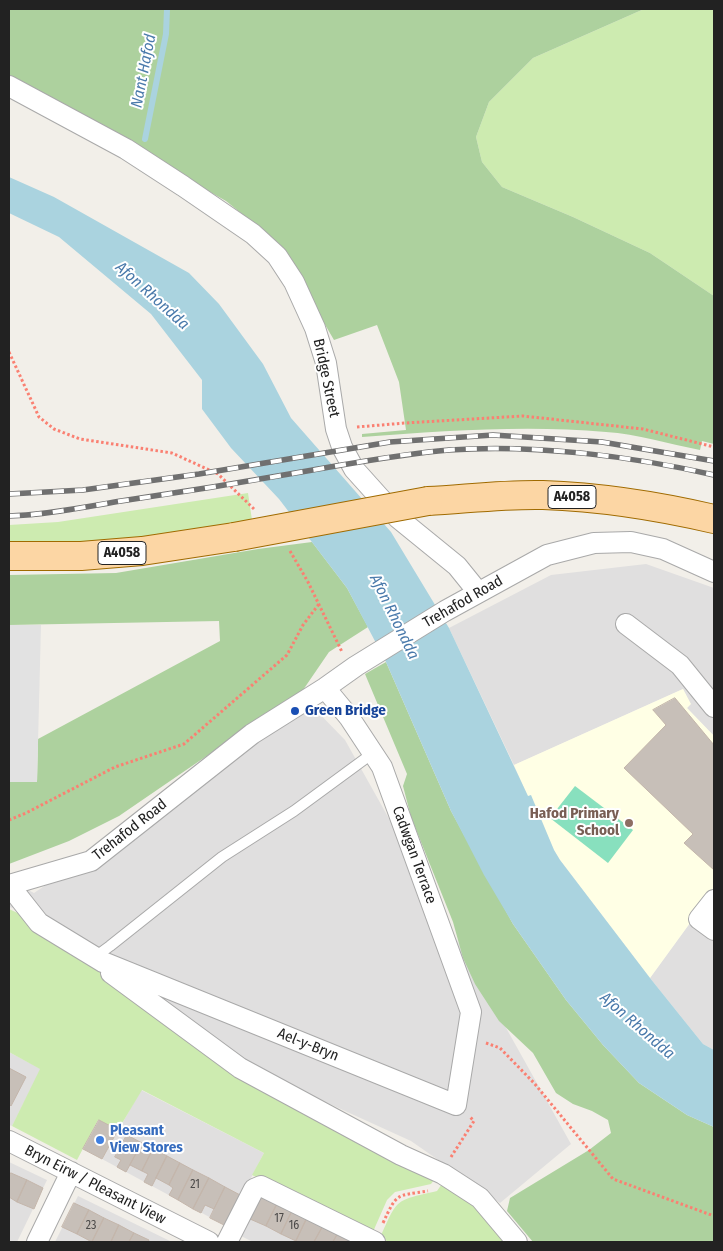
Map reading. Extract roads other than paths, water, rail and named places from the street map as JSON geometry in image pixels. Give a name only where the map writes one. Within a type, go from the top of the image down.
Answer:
[{"type":"main road","name":"A4058","points":[[9,556],[98,555],[142,551],[234,537],[428,501],[498,496],[542,495],[599,498],[714,519]]},
{"type":"street","name":"Bridge Street","points":[[9,86],[126,149],[253,234],[277,256],[294,282],[315,328],[326,363],[336,430],[342,447],[354,469],[398,518],[457,566],[478,592]]},
{"type":"street","name":"Trehafod Road","points":[[9,885],[91,861],[252,734],[445,611],[547,556],[594,543],[631,542],[663,549],[714,572]]},
{"type":"street","points":[[626,624],[680,665],[714,707]]},
{"type":"street","name":"Cadwgan Terrace","points":[[325,688],[349,717],[382,767],[471,1012],[467,1035]]},
{"type":"street","points":[[9,885],[39,924],[95,956],[100,965],[240,1068],[401,1155],[436,1170],[480,1198],[516,1242]]},
{"type":"street","points":[[714,900],[699,919],[714,930]]},
{"type":"street","name":"Ael-y-Bryn","points":[[95,956],[103,962],[456,1105],[467,1035]]},
{"type":"street","name":"Bryn Eirw / Pleasant View","points":[[9,1141],[209,1242]]},
{"type":"street","points":[[37,1242],[71,1172]]},
{"type":"street","points":[[227,1242],[254,1189],[261,1186],[374,1242]]},
{"type":"lane","points":[[95,956],[222,856],[294,811],[373,753]]},
{"type":"water","name":"Afon Rhondda","points":[[9,177],[54,197],[189,273],[219,304],[263,364],[291,418],[391,532],[449,628],[528,796],[531,795],[560,860],[703,1044],[714,1050],[714,1127],[687,1115],[639,1083],[603,1045],[566,1000],[513,924],[484,875],[451,811],[386,662],[347,588],[279,499],[231,448],[202,409],[202,380],[151,314],[59,237],[9,213]]},
{"type":"waterway","name":"Nant Hafod","points":[[145,139],[166,34],[167,9]]},
{"type":"railway","points":[[9,494],[83,490],[199,474],[390,442],[493,435],[602,442],[714,461]]},
{"type":"railway","points":[[9,516],[65,510],[378,459],[449,450],[515,449],[582,453],[650,462],[714,475]]},
{"type":"place","name":"Green Bridge","points":[[295,711]]},
{"type":"place","name":"Hafod Primary School","points":[[629,823]]},
{"type":"place","name":"Pleasant View Stores","points":[[100,1140]]}]
